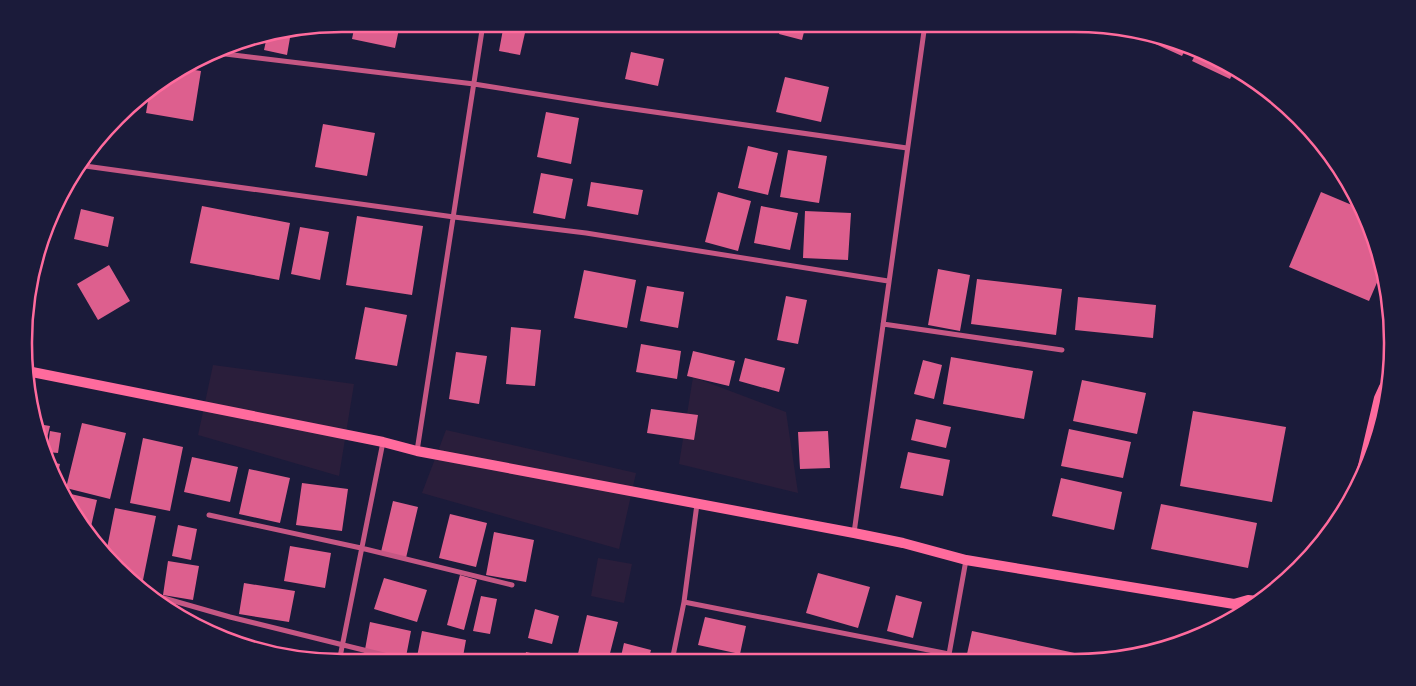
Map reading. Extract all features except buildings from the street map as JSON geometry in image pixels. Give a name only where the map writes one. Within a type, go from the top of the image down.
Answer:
[{"type":"main road","points":[[34,372],[383,442],[417,451],[854,533],[903,543],[966,560],[1234,604],[1247,600]]},
{"type":"main road","points":[[1374,418],[1379,399]]},
{"type":"street","points":[[417,451],[482,33]]},
{"type":"street","points":[[854,533],[924,33]]},
{"type":"street","points":[[228,54],[474,84],[605,106],[907,148]]},
{"type":"street","points":[[88,166],[454,217],[586,233],[888,281]]},
{"type":"street","points":[[883,324],[1062,350]]},
{"type":"street","points":[[340,654],[383,442]]},
{"type":"street","points":[[673,654],[684,602],[697,503]]},
{"type":"street","points":[[208,515],[362,548],[512,585]]},
{"type":"street","points":[[950,654],[966,560]]},
{"type":"street","points":[[168,599],[230,617],[379,654]]},
{"type":"street","points":[[684,602],[935,654]]},
{"type":"shaded area","points":[[213,365],[354,384],[339,476],[198,435]]},
{"type":"shaded area","points":[[693,377],[786,412],[798,493],[679,464]]},
{"type":"shaded area","points":[[446,430],[636,473],[619,549],[422,493]]},
{"type":"shaded area","points":[[598,558],[632,564],[624,603],[591,596]]}]
